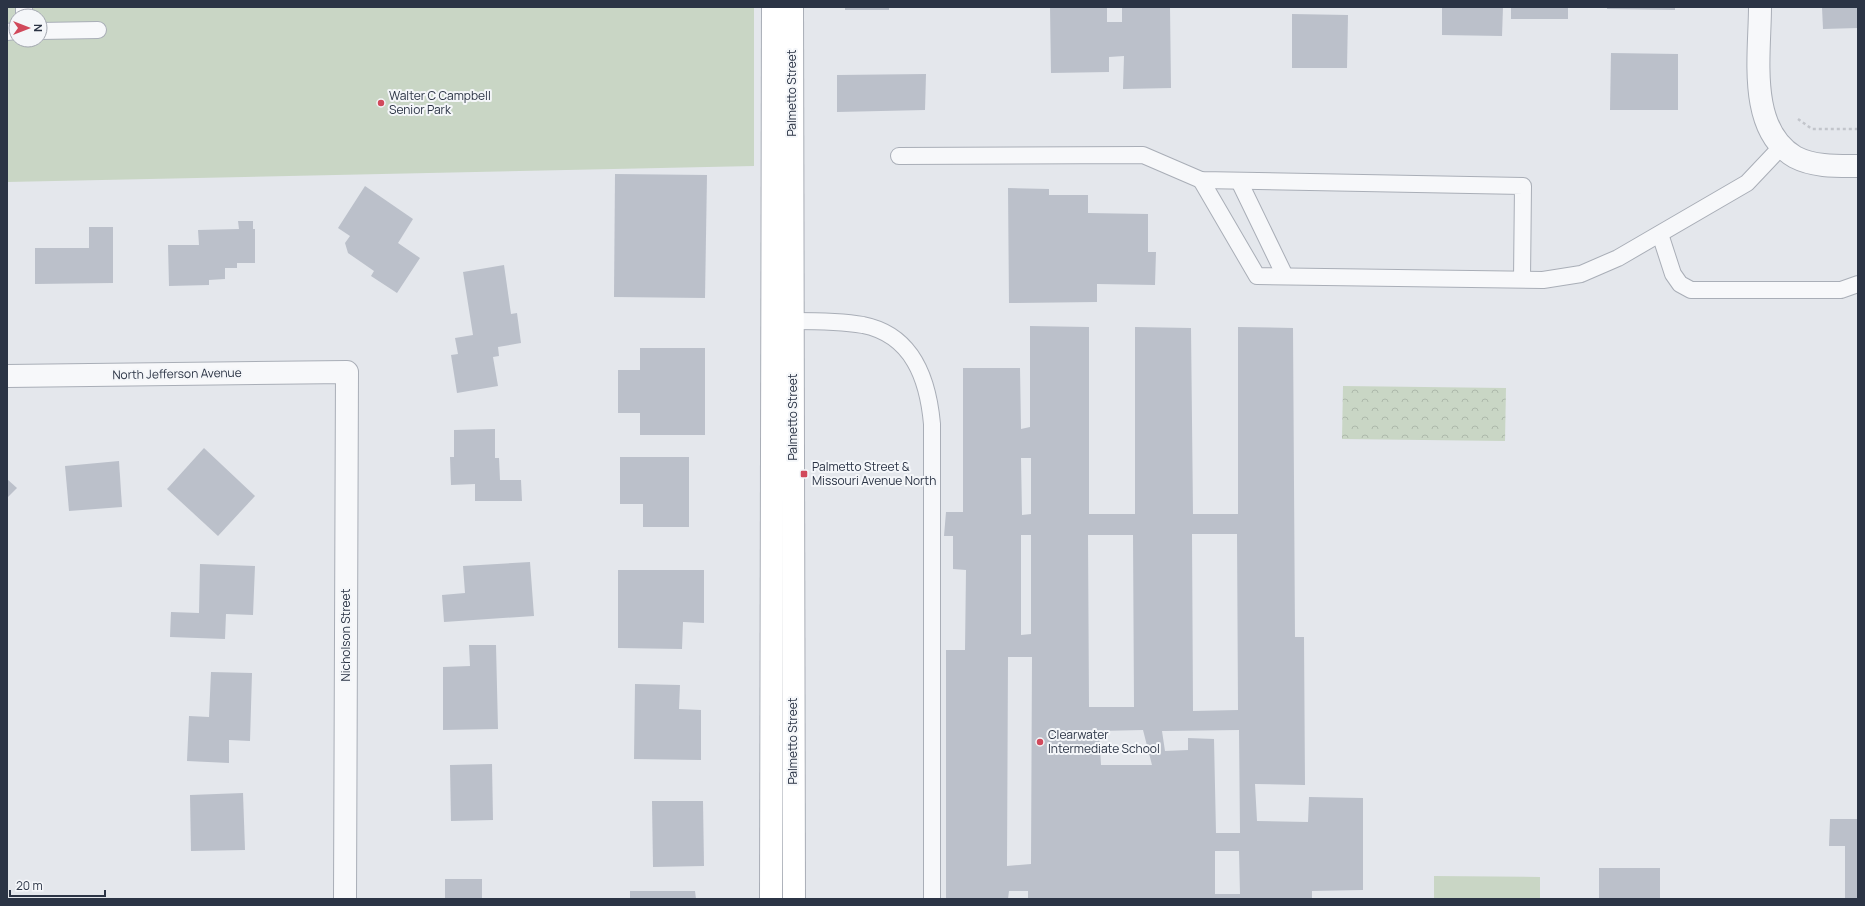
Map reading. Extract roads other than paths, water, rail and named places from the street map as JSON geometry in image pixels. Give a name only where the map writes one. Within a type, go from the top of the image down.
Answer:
[{"type":"street","name":"Palmetto Street","points":[[771,899],[772,7]]},
{"type":"street","name":"Palmetto Street","points":[[792,7],[794,899]]},
{"type":"street","points":[[1760,7],[1759,85],[1764,118],[1771,134],[1795,157],[1808,162],[1823,165],[1858,166]]},
{"type":"street","name":"North Jefferson Avenue","points":[[7,376],[347,372]]},
{"type":"street","name":"Nicholson Street","points":[[345,899],[347,372]]},
{"type":"lane","points":[[48,31],[98,30]]},
{"type":"lane","points":[[1201,180],[1256,276],[1543,280],[1581,274],[1618,258],[1746,183],[1782,146]]},
{"type":"lane","points":[[899,156],[1143,155],[1201,180],[1523,186],[1522,280]]},
{"type":"lane","points":[[1239,181],[1286,276]]},
{"type":"lane","points":[[1660,234],[1673,274],[1680,284],[1691,290],[1841,290],[1858,284]]},
{"type":"lane","points":[[793,321],[863,325],[878,330],[893,338],[918,364],[929,397],[932,424],[932,899]]},
{"type":"place","name":"Walter C Campbell Senior Park","points":[[381,103]]},
{"type":"place","name":"Palmetto Street & Missouri Avenue North","points":[[804,474]]},
{"type":"place","name":"Clearwater Intermediate School","points":[[1040,742]]}]
